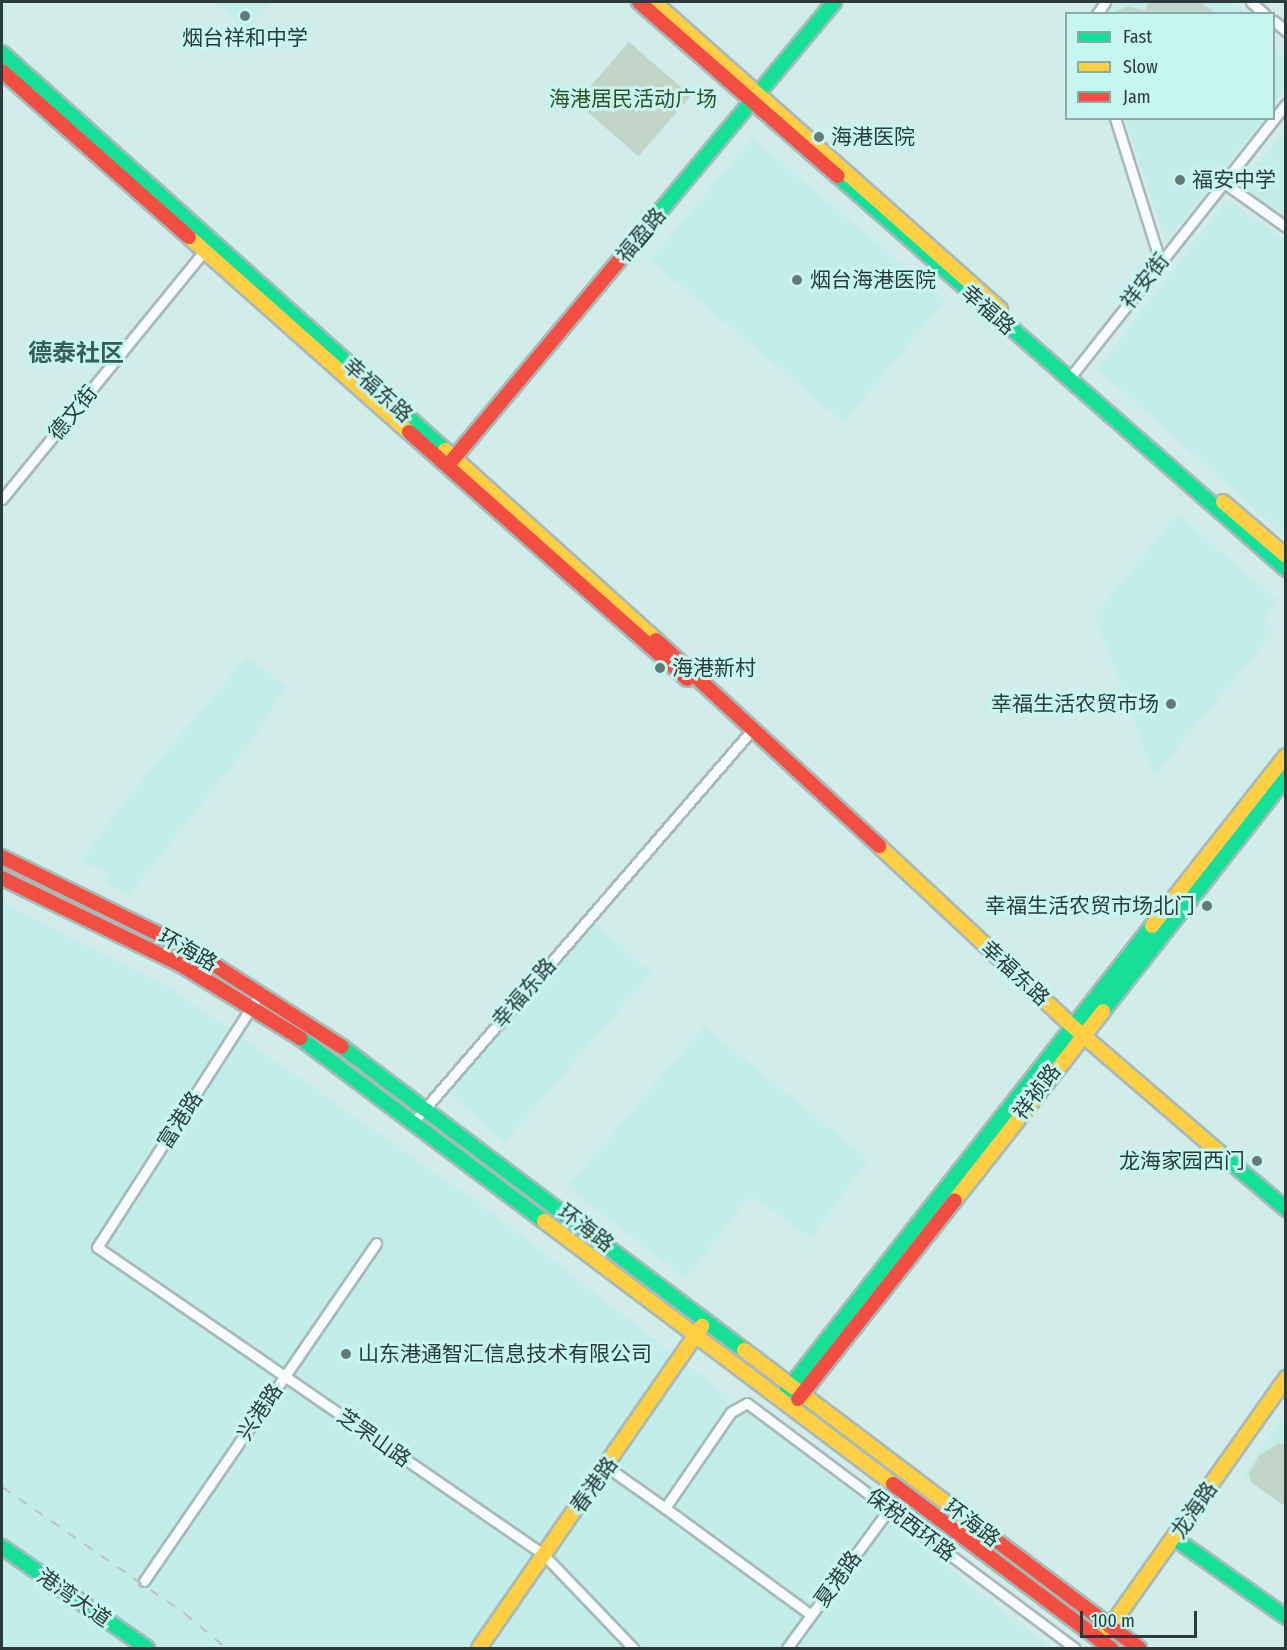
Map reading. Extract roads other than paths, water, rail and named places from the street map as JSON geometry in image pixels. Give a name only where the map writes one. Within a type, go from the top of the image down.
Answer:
[{"type":"street","name":"幸福路","points":[[639,2],[757,97]]},
{"type":"street","name":"幸福路","points":[[654,2],[757,97],[1286,569]]},
{"type":"street","name":"福盈路","points":[[450,463],[834,2]]},
{"type":"street","points":[[1251,2],[1263,12]]},
{"type":"street","name":"幸福东路","points":[[2,53],[208,247]]},
{"type":"street","name":"幸福东路","points":[[2,71],[208,247],[751,731],[1077,1029],[1286,1209]]},
{"type":"street","name":"祥安街","points":[[1275,118],[1286,104]]},
{"type":"street","points":[[1116,120],[1160,261]]},
{"type":"street","name":"祥安街","points":[[1071,377],[1273,120]]},
{"type":"street","points":[[1223,182],[1286,227]]},
{"type":"street","name":"德文街","points":[[2,499],[208,247]]},
{"type":"street","name":"幸福路","points":[[1071,377],[1286,556]]},
{"type":"street","name":"幸福东路","points":[[416,1119],[751,731]]},
{"type":"street","name":"祥祯路","points":[[792,1408],[1286,756]]},
{"type":"street","name":"祥祯路","points":[[1077,1029],[1286,778]]},
{"type":"street","name":"环海路","points":[[2,857],[191,950],[261,992],[426,1107],[1139,1648]]},
{"type":"street","name":"环海路","points":[[2,878],[182,964],[252,1008],[416,1119],[792,1408],[1106,1644]]},
{"type":"street","name":"富港路","points":[[97,1247],[261,992]]},
{"type":"street","points":[[781,1398],[1077,1029]]},
{"type":"street","name":"兴港路","points":[[144,1581],[376,1243]]},
{"type":"street","name":"芝罘山路","points":[[97,1247],[543,1554],[633,1648]]},
{"type":"street","name":"春港路","points":[[479,1648],[707,1320]]},
{"type":"street","name":"龙海路","points":[[1106,1644],[1110,1627],[1286,1378]]},
{"type":"street","name":"保税西环路","points":[[665,1508],[731,1412],[747,1403],[1074,1648]]},
{"type":"street","points":[[607,1467],[811,1615]]},
{"type":"street","name":"夏港路","points":[[787,1648],[889,1509]]},
{"type":"street","points":[[1174,1538],[1286,1617]]},
{"type":"street","name":"港湾大道","points":[[2,1547],[147,1648]]},
{"type":"railway","points":[[2,1487],[184,1613],[226,1648]]},
{"type":"place","name":"烟台祥和中学","points":[[245,16]]},
{"type":"place","name":"海港医院","points":[[819,137]]},
{"type":"place","name":"福安中学","points":[[1180,180]]},
{"type":"place","name":"烟台海港医院","points":[[797,280]]},
{"type":"place","name":"海港新村","points":[[660,668]]},
{"type":"place","name":"幸福生活农贸市场","points":[[1171,704]]},
{"type":"place","name":"幸福生活农贸市场北门","points":[[1207,906]]},
{"type":"place","name":"龙海家园西门","points":[[1257,1161]]},
{"type":"place","name":"山东港通智汇信息技术有限公司","points":[[346,1354]]},
{"type":"district","name":"德泰社区","points":[[76,354]]},
{"type":"park label","name":"海港居民活动广场","points":[[633,99]]}]
